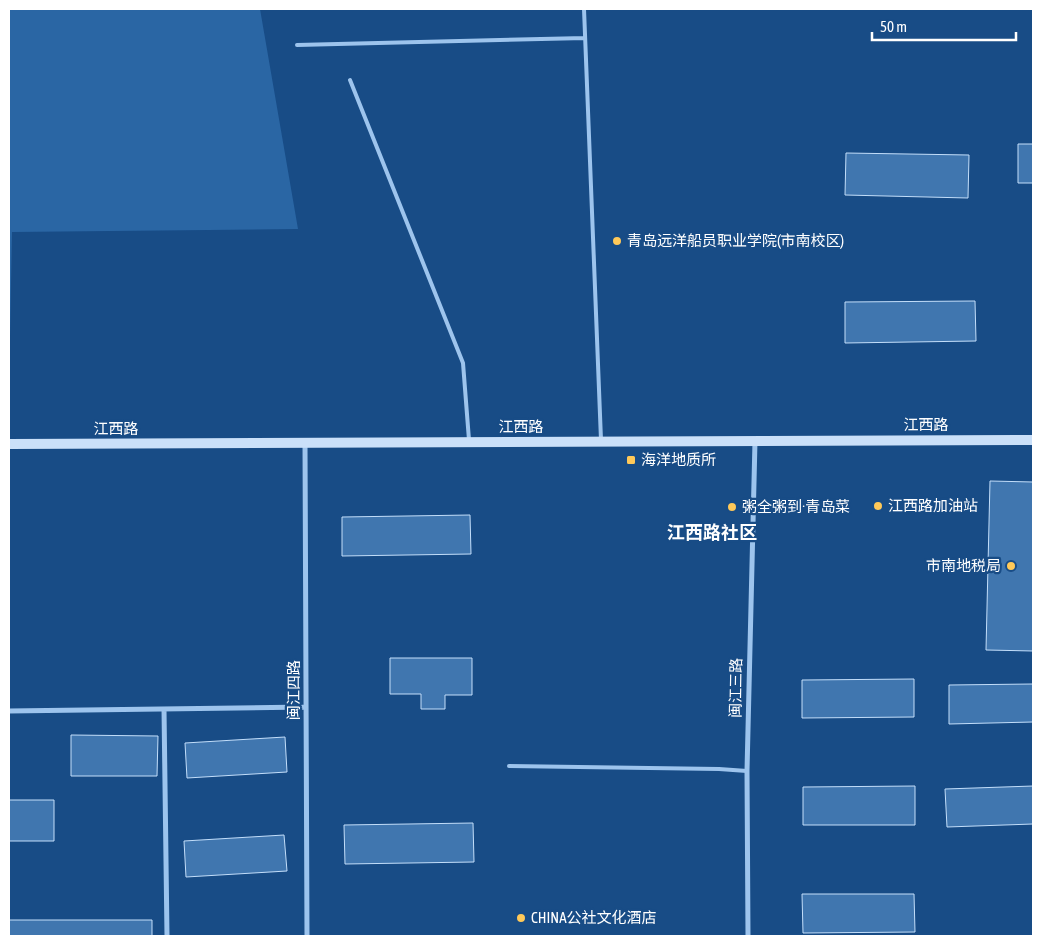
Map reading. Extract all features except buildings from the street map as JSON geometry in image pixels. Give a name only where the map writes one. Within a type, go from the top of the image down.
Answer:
[{"type":"main road","name":"江西路","points":[[9,444],[1033,440]]},
{"type":"street","name":"闽江三路","points":[[748,936],[747,771],[755,441]]},
{"type":"street","name":"闽江四路","points":[[305,443],[307,936]]},
{"type":"street","points":[[9,711],[306,707]]},
{"type":"street","points":[[164,708],[167,936]]},
{"type":"lane","points":[[584,9],[601,442]]},
{"type":"lane","points":[[297,45],[586,38]]},
{"type":"lane","points":[[350,80],[463,363],[470,442]]},
{"type":"lane","points":[[510,766],[747,771]]},
{"type":"shaded area","points":[[9,9],[260,9],[298,229],[12,232],[9,389]]},
{"type":"place","name":"青岛远洋船员职业学院(市南校区)","points":[[617,241]]},
{"type":"place","name":"海洋地质所","points":[[631,460]]},
{"type":"place","name":"江西路加油站","points":[[878,506]]},
{"type":"place","name":"粥全粥到·青岛菜","points":[[732,507]]},
{"type":"place","name":"市南地税局","points":[[1011,566]]},
{"type":"place","name":"CHINA公社文化酒店","points":[[521,918]]},
{"type":"district","name":"江西路社区","points":[[712,533]]}]
